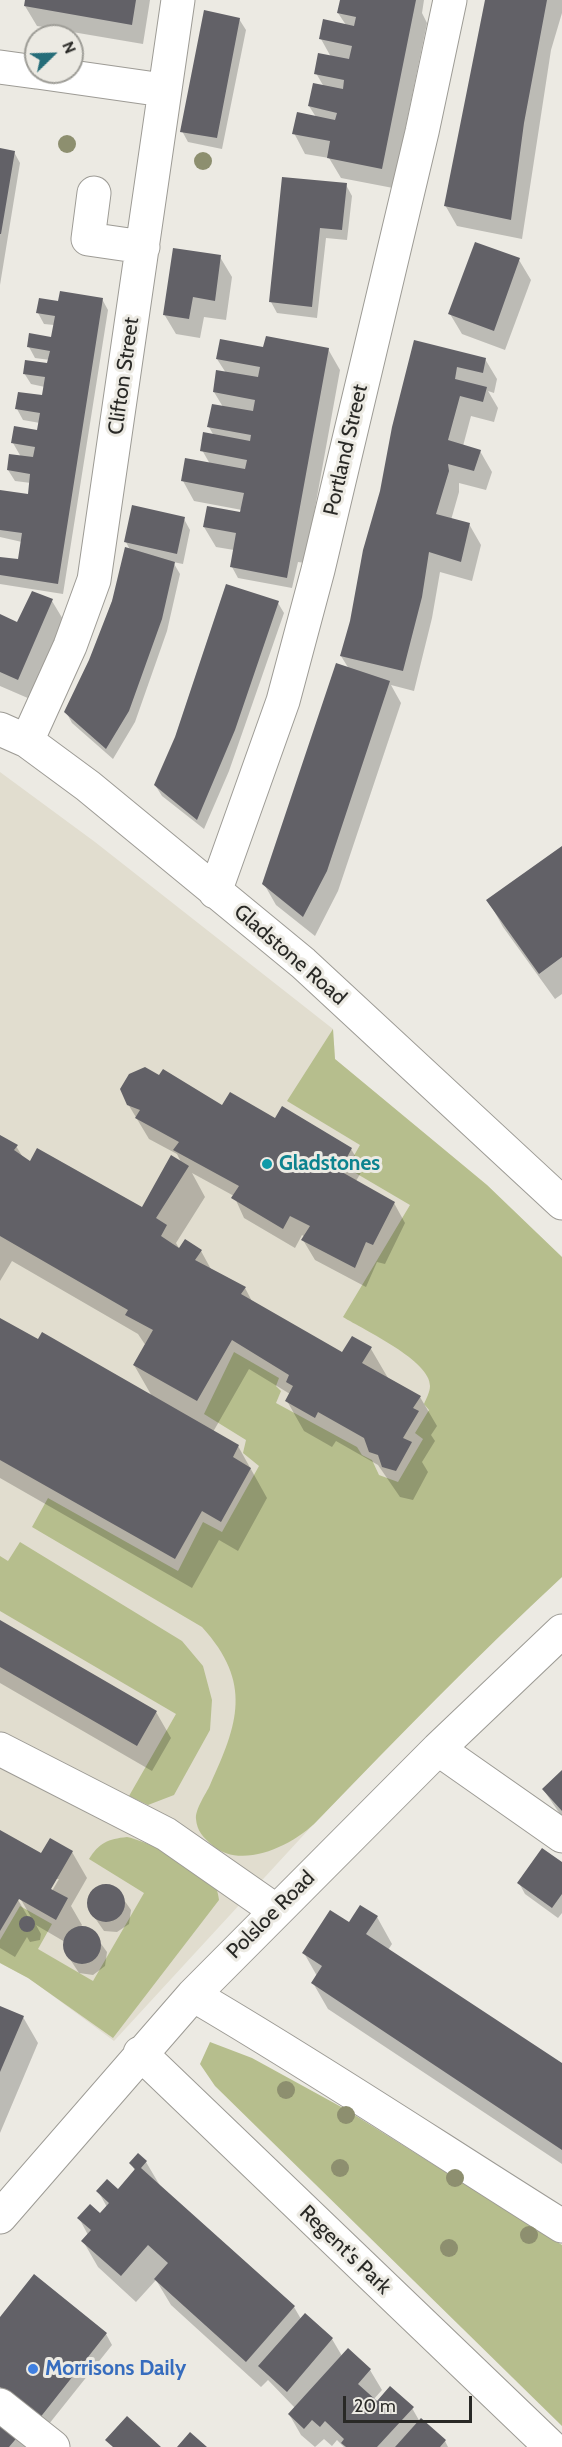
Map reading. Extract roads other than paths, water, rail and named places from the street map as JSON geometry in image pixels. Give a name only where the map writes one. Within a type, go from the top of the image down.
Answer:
[{"type":"street","name":"Clifton Street","points":[[13,735],[70,645],[94,580],[143,247],[163,90],[178,0]]},
{"type":"street","name":"Portland Street","points":[[215,891],[283,701],[315,581],[422,132],[450,0]]},
{"type":"street","points":[[0,67],[24,70]]},
{"type":"street","points":[[84,79],[163,90]]},
{"type":"street","points":[[94,193],[88,239],[143,247]]},
{"type":"street","name":"Gladstone Road","points":[[13,735],[88,786],[303,963],[562,1203]]},
{"type":"street","name":"Polsloe Road","points":[[0,2217],[140,2053],[193,1995],[275,1910],[438,1749],[562,1631]]},
{"type":"street","points":[[0,1749],[166,1834],[275,1910]]},
{"type":"street","points":[[438,1749],[562,1836]]},
{"type":"street","points":[[193,1995],[298,2057],[396,2122],[562,2226]]},
{"type":"street","name":"Regent's Park","points":[[140,2053],[551,2447]]},
{"type":"street","points":[[0,2405],[53,2447]]},
{"type":"place","name":"Gladstones","points":[[267,1164]]},
{"type":"place","name":"Morrisons Daily","points":[[33,2369]]}]
